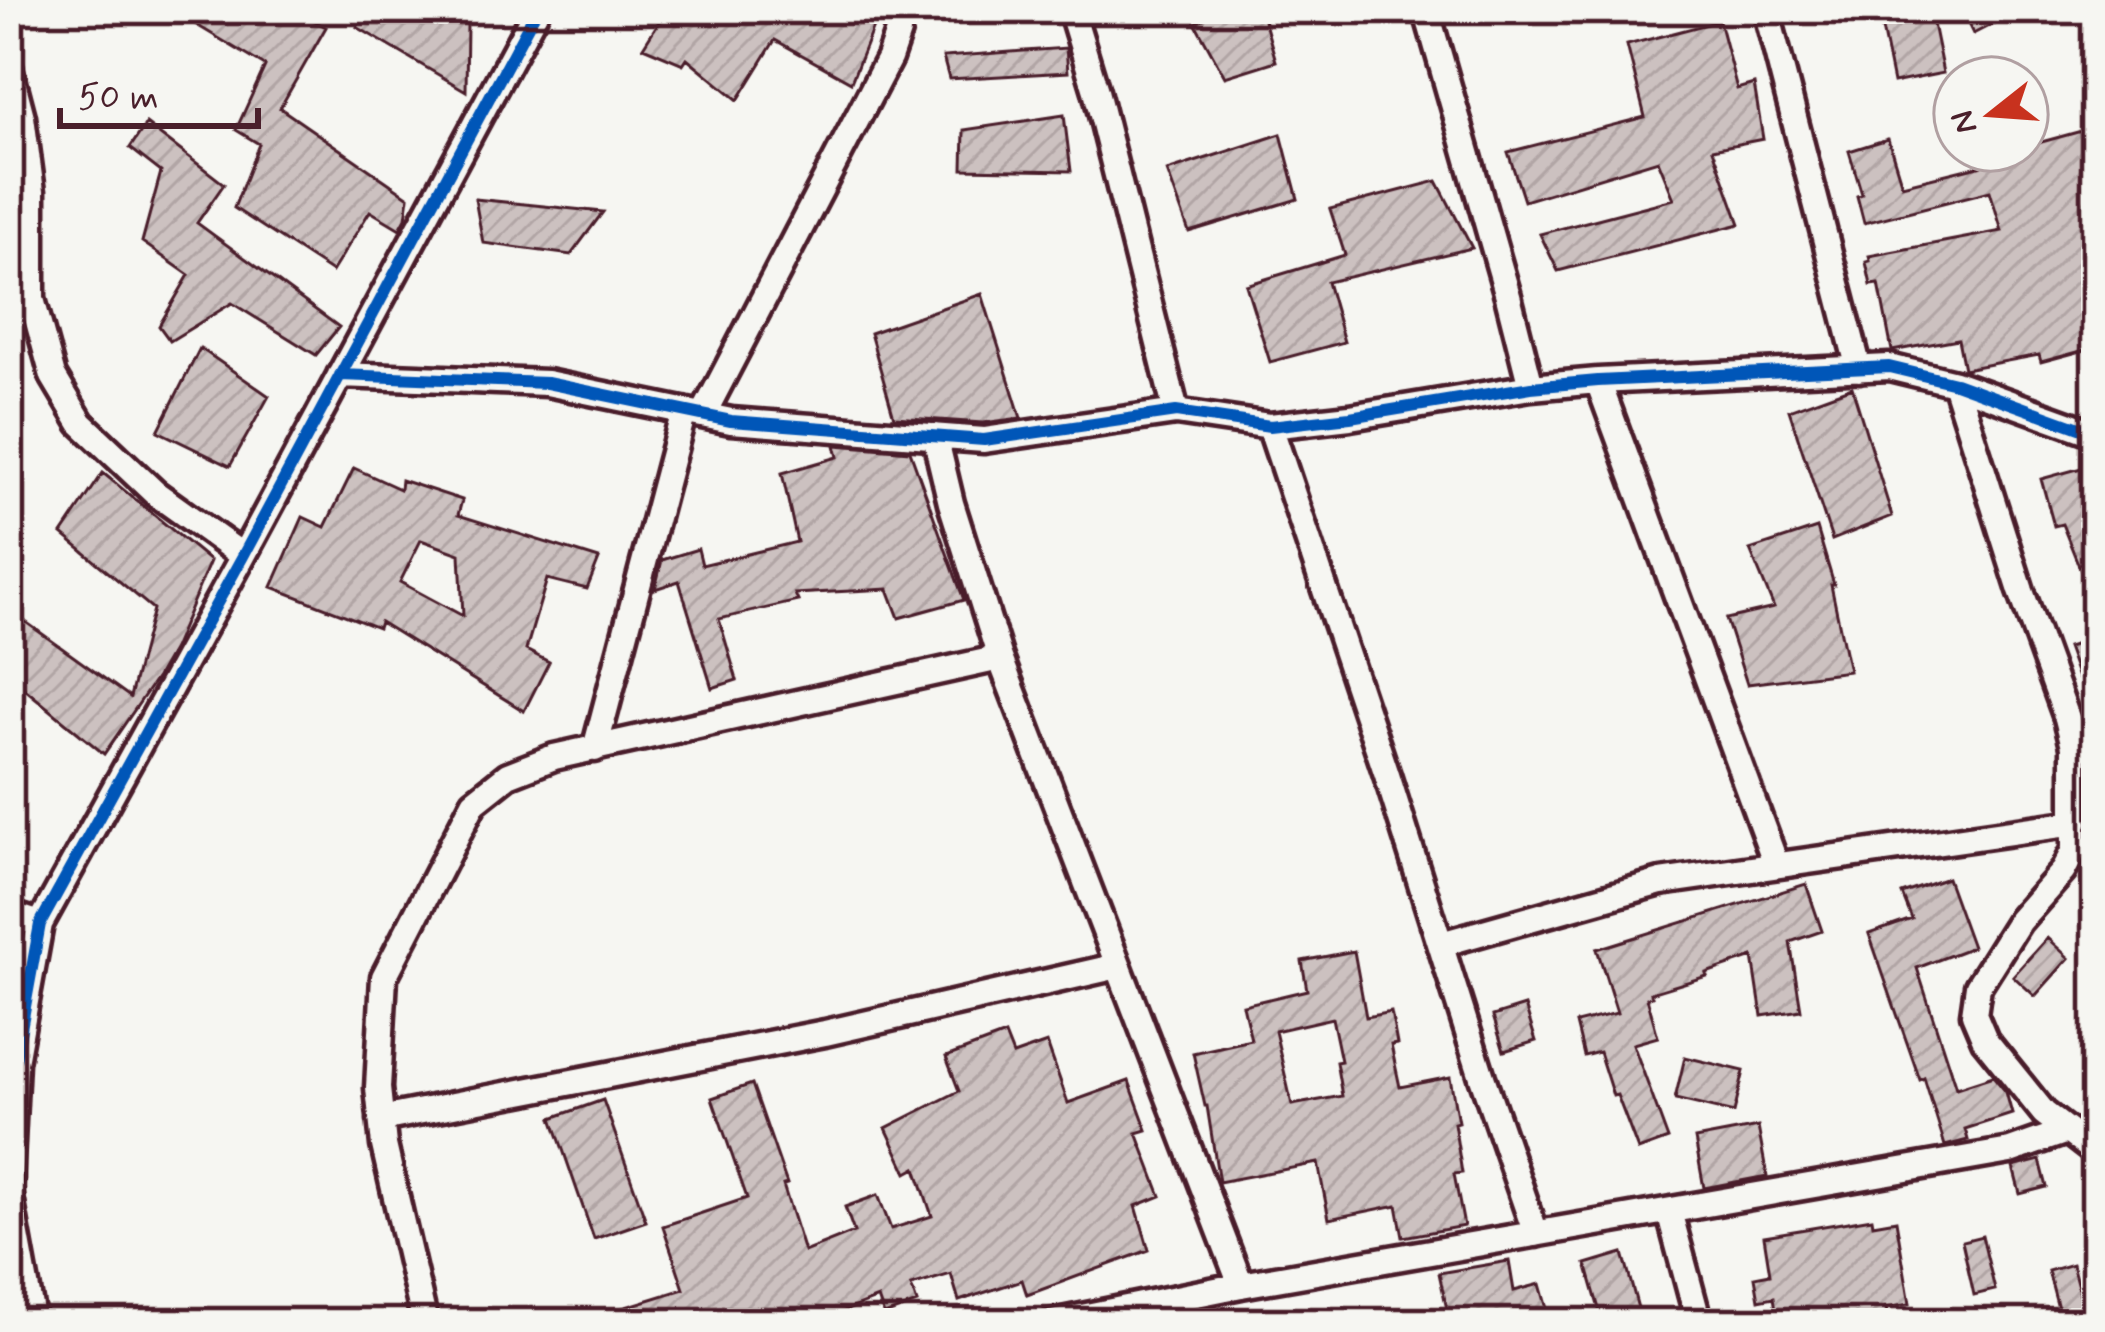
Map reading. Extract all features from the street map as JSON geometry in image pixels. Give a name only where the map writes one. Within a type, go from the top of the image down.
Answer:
[{"type":"street","points":[[9,1183],[15,1062],[40,924],[537,9]]},
{"type":"street","points":[[595,749],[694,413],[889,58],[898,32],[894,9]]},
{"type":"street","points":[[1071,9],[1176,412]]},
{"type":"street","points":[[1426,9],[1531,387]]},
{"type":"street","points":[[1766,9],[1859,370]]},
{"type":"street","points":[[9,67],[22,117],[21,193],[32,299],[53,376],[95,437],[155,493],[243,556]]},
{"type":"street","points":[[340,375],[547,383],[731,421],[984,440],[1176,412],[1270,426],[1598,380],[1888,367],[1955,383],[2096,434]]},
{"type":"street","points":[[1598,380],[1776,864]]},
{"type":"street","points":[[1955,383],[2074,746],[2074,850],[2018,921],[1978,986],[1974,1014],[1985,1040],[2044,1113],[2096,1153]]},
{"type":"street","points":[[1270,426],[1536,1234]]},
{"type":"street","points":[[935,436],[1000,658],[1240,1286]]},
{"type":"street","points":[[425,1323],[384,1145],[378,1088],[384,977],[474,802],[508,775],[554,757],[1000,658]]},
{"type":"street","points":[[1441,944],[1660,882],[2075,823]]},
{"type":"street","points":[[9,914],[40,924]]},
{"type":"street","points":[[381,1119],[825,1034],[1118,966]]},
{"type":"street","points":[[1052,1323],[2010,1151],[2067,1131]]},
{"type":"street","points":[[9,1192],[33,1323]]},
{"type":"street","points":[[1669,1211],[1700,1323]]},
{"type":"building","points":[[170,9],[291,9],[326,27],[280,108],[409,197],[400,229],[370,211],[332,272],[234,208],[259,144],[236,130],[265,66]]},
{"type":"building","points":[[365,9],[444,9],[467,24],[466,91],[357,27]]},
{"type":"building","points":[[667,9],[843,9],[873,27],[851,82],[775,40],[738,100],[687,58],[683,64],[643,47]]},
{"type":"building","points":[[1224,9],[1261,9],[1276,61],[1225,77],[1195,23]]},
{"type":"building","points":[[1878,9],[1930,9],[1939,54],[1931,54],[1931,75],[1893,83]]},
{"type":"building","points":[[1961,9],[2022,9],[1973,34]]},
{"type":"building","points":[[1719,21],[1737,89],[1754,84],[1763,139],[1713,149],[1740,224],[1558,271],[1540,234],[1674,199],[1658,160],[1524,201],[1508,152],[1645,117],[1627,45]]},
{"type":"building","points":[[1066,48],[1068,72],[949,79],[943,57]]},
{"type":"building","points":[[1064,115],[1071,171],[963,169],[964,130]]},
{"type":"building","points":[[146,124],[224,184],[197,223],[339,327],[316,355],[232,303],[170,341],[159,326],[189,275],[142,242],[161,172],[130,148]]},
{"type":"building","points":[[2096,127],[2096,347],[2041,362],[2039,355],[1964,369],[1958,339],[1892,351],[1879,284],[1871,285],[1869,256],[2002,231],[1990,191],[1864,223],[1857,196],[1862,194],[1849,151],[1888,139],[1902,185],[1947,174],[2051,174],[2051,139]]},
{"type":"building","points":[[1281,134],[1298,199],[1189,232],[1167,171]]},
{"type":"building","points":[[1437,181],[1472,248],[1327,282],[1344,342],[1270,362],[1246,285],[1345,255],[1330,209]]},
{"type":"building","points":[[475,199],[603,212],[571,255],[483,243]]},
{"type":"building","points":[[982,294],[1021,418],[983,423],[894,417],[870,333]]},
{"type":"building","points":[[200,348],[269,396],[230,466],[158,431]]},
{"type":"building","points":[[1852,387],[1892,516],[1832,540],[1789,410]]},
{"type":"building","points":[[835,445],[910,451],[964,600],[899,618],[888,589],[795,594],[798,601],[719,619],[737,680],[712,688],[679,581],[655,589],[662,560],[698,549],[702,565],[797,542],[782,473],[838,457]]},
{"type":"building","points":[[2096,464],[2094,603],[2062,524],[2054,526],[2041,479]]},
{"type":"building","points":[[354,468],[400,489],[401,480],[462,500],[458,515],[599,559],[587,589],[547,579],[526,650],[549,662],[524,711],[380,622],[378,628],[272,587],[303,517],[325,527]],"holes":[[[421,540],[460,554],[463,616],[400,582]]]},
{"type":"building","points":[[103,473],[210,561],[173,649],[104,754],[9,676],[9,610],[130,697],[153,609],[62,534]]},
{"type":"building","points":[[1817,528],[1834,585],[1849,671],[1747,684],[1726,619],[1774,608],[1750,550]]},
{"type":"building","points":[[2096,638],[2096,713],[2067,647]]},
{"type":"building","points":[[1947,878],[1972,947],[1917,968],[1956,1088],[1993,1076],[2006,1092],[2012,1114],[1965,1129],[1968,1140],[1945,1146],[1869,934],[1912,919],[1902,894]]},
{"type":"building","points":[[1806,884],[1822,931],[1790,942],[1801,1010],[1762,1016],[1753,957],[1647,998],[1658,1037],[1633,1044],[1668,1139],[1638,1150],[1599,1052],[1584,1056],[1576,1023],[1617,1013],[1597,949]]},
{"type":"building","points":[[2047,938],[2069,958],[2035,996],[2013,976]]},
{"type":"building","points":[[1354,951],[1366,1017],[1391,1012],[1397,1044],[1391,1045],[1400,1087],[1450,1077],[1462,1173],[1454,1174],[1464,1226],[1403,1237],[1397,1205],[1329,1219],[1318,1163],[1219,1182],[1193,1053],[1251,1040],[1243,1005],[1307,990],[1302,961]],"holes":[[[1332,1018],[1341,1061],[1336,1062],[1342,1096],[1292,1105],[1275,1031]]]},
{"type":"building","points":[[1525,1006],[1536,1041],[1504,1051],[1493,1016]]},
{"type":"building","points":[[1005,1035],[1013,1055],[1047,1043],[1068,1103],[1129,1081],[1147,1130],[1137,1133],[1161,1196],[1136,1206],[1149,1250],[1027,1295],[1022,1280],[959,1301],[951,1274],[911,1286],[917,1303],[884,1315],[878,1298],[813,1323],[591,1323],[590,1318],[684,1289],[663,1226],[747,1198],[712,1098],[752,1084],[787,1184],[783,1185],[804,1252],[854,1232],[845,1207],[878,1195],[891,1229],[932,1216],[916,1168],[907,1173],[886,1128],[959,1091],[946,1057]]},
{"type":"building","points":[[1685,1057],[1744,1071],[1734,1113],[1675,1099]]},
{"type":"building","points":[[603,1100],[646,1221],[594,1239],[552,1118]]},
{"type":"building","points":[[1758,1127],[1767,1176],[1704,1188],[1695,1139]]},
{"type":"building","points":[[2040,1160],[2047,1187],[2020,1194],[2013,1167]]},
{"type":"building","points":[[1872,1218],[1873,1224],[1896,1220],[1910,1304],[1886,1308],[1888,1316],[1844,1323],[1778,1323],[1774,1297],[1759,1300],[1755,1277],[1770,1274],[1764,1236]]},
{"type":"building","points":[[1982,1236],[1995,1290],[1974,1295],[1962,1241]]},
{"type":"building","points":[[1623,1253],[1642,1323],[1603,1323],[1586,1264]]},
{"type":"building","points":[[1509,1261],[1514,1291],[1540,1284],[1551,1323],[1450,1323],[1439,1273]]},
{"type":"building","points":[[2072,1264],[2083,1306],[2059,1312],[2048,1271]]},
{"type":"cycle path","points":[[9,1183],[15,1062],[40,924],[537,9]]},
{"type":"cycle path","points":[[340,375],[547,383],[731,421],[984,440],[1176,412],[1270,426],[1531,387],[1889,367],[1955,383],[2096,434]]}]
